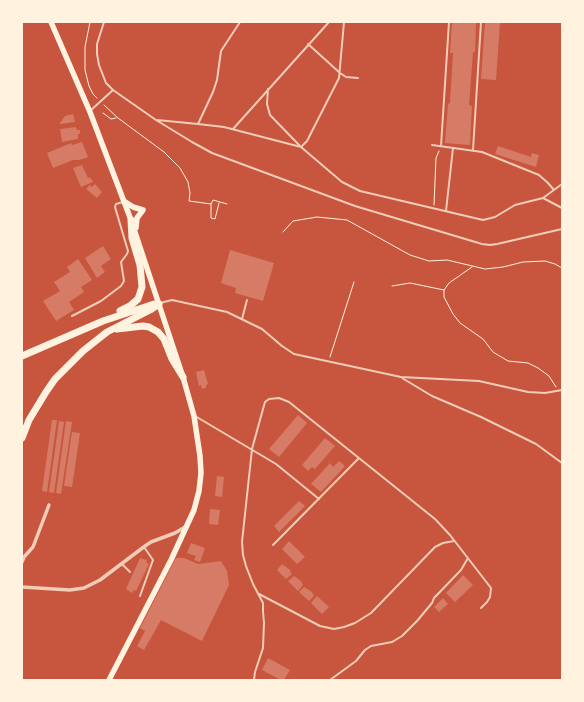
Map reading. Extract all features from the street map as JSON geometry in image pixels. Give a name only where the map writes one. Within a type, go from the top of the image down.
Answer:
[{"type":"highway","points":[[103,321],[130,306],[138,299],[141,291],[141,273],[133,241],[132,220]]},
{"type":"highway","points":[[22,356],[103,321],[143,307],[159,304]]},
{"type":"highway","points":[[22,438],[36,407],[55,379],[83,351],[107,332],[159,304]]},
{"type":"highway","points":[[107,332],[133,326],[143,326],[155,330],[164,339],[172,359],[183,377]]},
{"type":"main road","points":[[51,22],[90,112],[132,220],[183,377],[194,416],[201,473],[197,500],[187,525],[109,680]]},
{"type":"main road","points":[[124,201],[133,207],[143,210],[136,220],[136,234]]},
{"type":"street","points":[[22,562],[24,557],[33,547],[49,505]]},
{"type":"street","points":[[22,587],[77,590],[95,584],[143,546],[175,533],[187,525]]},
{"type":"street","points":[[175,533],[179,534],[179,541]]},
{"type":"lane","points":[[104,22],[97,44],[97,54],[102,75],[106,83],[113,90],[156,120],[194,144],[231,161],[355,206],[482,244],[497,244],[562,229]]},
{"type":"lane","points":[[198,124],[217,80],[221,51],[240,22]]},
{"type":"lane","points":[[232,129],[329,22]]},
{"type":"lane","points":[[301,147],[307,141],[340,73],[344,22]]},
{"type":"lane","points":[[441,146],[449,22]]},
{"type":"lane","points":[[473,150],[481,22]]},
{"type":"lane","points":[[308,44],[340,73],[350,78],[358,78]]},
{"type":"lane","points":[[268,89],[267,104],[270,115],[301,147],[342,182],[369,194],[487,220],[495,217],[514,205],[543,198],[561,186]]},
{"type":"lane","points":[[90,112],[113,90]]},
{"type":"lane","points":[[156,120],[224,127],[301,147]]},
{"type":"lane","points":[[432,145],[482,152],[538,175],[554,190]]},
{"type":"lane","points":[[446,211],[453,148]]},
{"type":"lane","points":[[543,198],[562,208]]},
{"type":"lane","points":[[72,316],[106,298],[121,286],[124,281],[121,262],[128,251],[115,207],[116,204],[124,201]]},
{"type":"lane","points":[[159,304],[172,300],[223,311],[262,329],[288,351],[294,354],[401,377],[478,381],[523,392],[545,393],[562,390]]},
{"type":"lane","points":[[242,319],[247,300]]},
{"type":"lane","points":[[401,377],[432,396],[481,417],[536,444],[562,463]]},
{"type":"lane","points":[[254,680],[255,672],[262,652],[264,623],[263,603],[252,584],[244,561],[242,549],[252,449],[265,402],[274,398],[289,402],[435,519],[468,558],[490,588],[490,597],[481,608]]},
{"type":"lane","points":[[194,416],[276,464],[319,499]]},
{"type":"lane","points":[[273,545],[359,458]]},
{"type":"lane","points":[[259,594],[320,626],[334,629],[344,627],[355,624],[371,613],[435,547],[443,543],[454,541]]},
{"type":"lane","points":[[140,596],[153,560],[143,546]]},
{"type":"lane","points":[[330,680],[356,661],[365,650],[371,646],[392,642],[402,636],[432,603],[434,598],[461,570],[468,558]]},
{"type":"lane","points":[[121,564],[130,572]]},
{"type":"path","points":[[90,22],[85,47],[85,70],[89,86],[93,94],[98,99]]},
{"type":"path","points":[[103,104],[118,118],[164,152],[180,168],[188,182],[190,193],[189,201],[211,204]]},
{"type":"path","points":[[103,113],[111,119],[118,118]]},
{"type":"path","points":[[434,209],[436,158],[441,146]]},
{"type":"path","points":[[219,202],[215,219],[211,218],[211,204],[213,200],[227,204]]},
{"type":"path","points":[[283,232],[293,221],[317,217],[347,220],[410,255],[429,261],[447,260],[485,269],[504,267],[534,260],[545,261],[562,268]]},
{"type":"path","points":[[472,266],[449,283],[444,290],[444,297],[456,319],[465,327],[480,336],[493,352],[508,360],[528,363],[538,368],[551,378],[558,391]]},
{"type":"path","points":[[328,361],[354,282]]},
{"type":"path","points":[[392,286],[410,283],[444,290]]},
{"type":"building","points":[[452,22],[476,22],[475,52],[473,52],[469,105],[472,106],[470,145],[445,143],[448,104],[450,103],[453,53],[450,53]]},
{"type":"building","points":[[485,22],[500,22],[496,80],[481,79]]},
{"type":"building","points":[[73,114],[75,122],[60,124],[65,116]]},
{"type":"building","points":[[76,127],[77,130],[80,130],[78,139],[62,142],[60,129]]},
{"type":"building","points":[[82,142],[88,157],[73,160],[53,168],[47,153],[71,143],[72,145]]},
{"type":"building","points":[[498,146],[531,157],[532,153],[539,155],[536,167],[495,154]]},
{"type":"building","points":[[82,165],[88,178],[90,177],[93,182],[81,187],[73,168]]},
{"type":"building","points":[[95,184],[102,192],[97,198],[86,189],[90,185],[92,187]]},
{"type":"building","points":[[103,246],[111,259],[101,266],[105,272],[97,278],[85,258]]},
{"type":"building","points":[[230,250],[274,263],[263,301],[235,293],[236,288],[221,283]]},
{"type":"building","points":[[78,259],[92,280],[81,287],[84,292],[69,302],[74,310],[56,321],[43,301],[60,291],[54,282],[70,272],[67,267]]},
{"type":"building","points":[[204,370],[208,384],[206,385],[206,388],[202,389],[201,385],[199,386],[196,372]]},
{"type":"building","points":[[298,415],[307,423],[279,457],[269,449]]},
{"type":"building","points":[[52,420],[57,420],[47,492],[42,491]]},
{"type":"building","points":[[59,421],[64,422],[54,493],[49,492]]},
{"type":"building","points":[[66,421],[72,422],[61,494],[56,493]]},
{"type":"building","points":[[72,432],[80,433],[72,487],[64,486]]},
{"type":"building","points":[[325,438],[335,446],[315,469],[312,467],[308,471],[302,465]]},
{"type":"building","points":[[339,461],[345,466],[321,492],[311,484],[330,463],[333,467]]},
{"type":"building","points":[[217,476],[224,477],[222,497],[215,496]]},
{"type":"building","points":[[299,501],[305,506],[279,532],[274,526]]},
{"type":"building","points":[[210,509],[220,510],[218,525],[209,524]]},
{"type":"building","points":[[289,541],[305,557],[297,564],[282,549]]},
{"type":"building","points":[[191,543],[205,548],[200,562],[194,560],[196,556],[187,553]]},
{"type":"building","points":[[140,558],[147,560],[146,562],[149,564],[136,591],[134,590],[132,593],[126,589]]},
{"type":"building","points":[[176,558],[184,558],[198,564],[221,561],[227,571],[229,585],[202,641],[161,620],[144,650],[137,646],[145,631],[140,628]]},
{"type":"building","points":[[282,564],[291,571],[290,572],[292,574],[286,579],[277,570]]},
{"type":"building","points":[[463,575],[473,585],[455,602],[446,593]]},
{"type":"building","points":[[294,576],[301,581],[303,585],[298,591],[288,581]]},
{"type":"building","points":[[304,587],[312,592],[314,596],[309,601],[299,592]]},
{"type":"building","points":[[317,596],[329,607],[322,614],[311,603]]},
{"type":"building","points":[[443,598],[448,604],[439,612],[434,607]]},
{"type":"building","points":[[268,658],[290,670],[284,680],[281,680],[262,670]]}]
